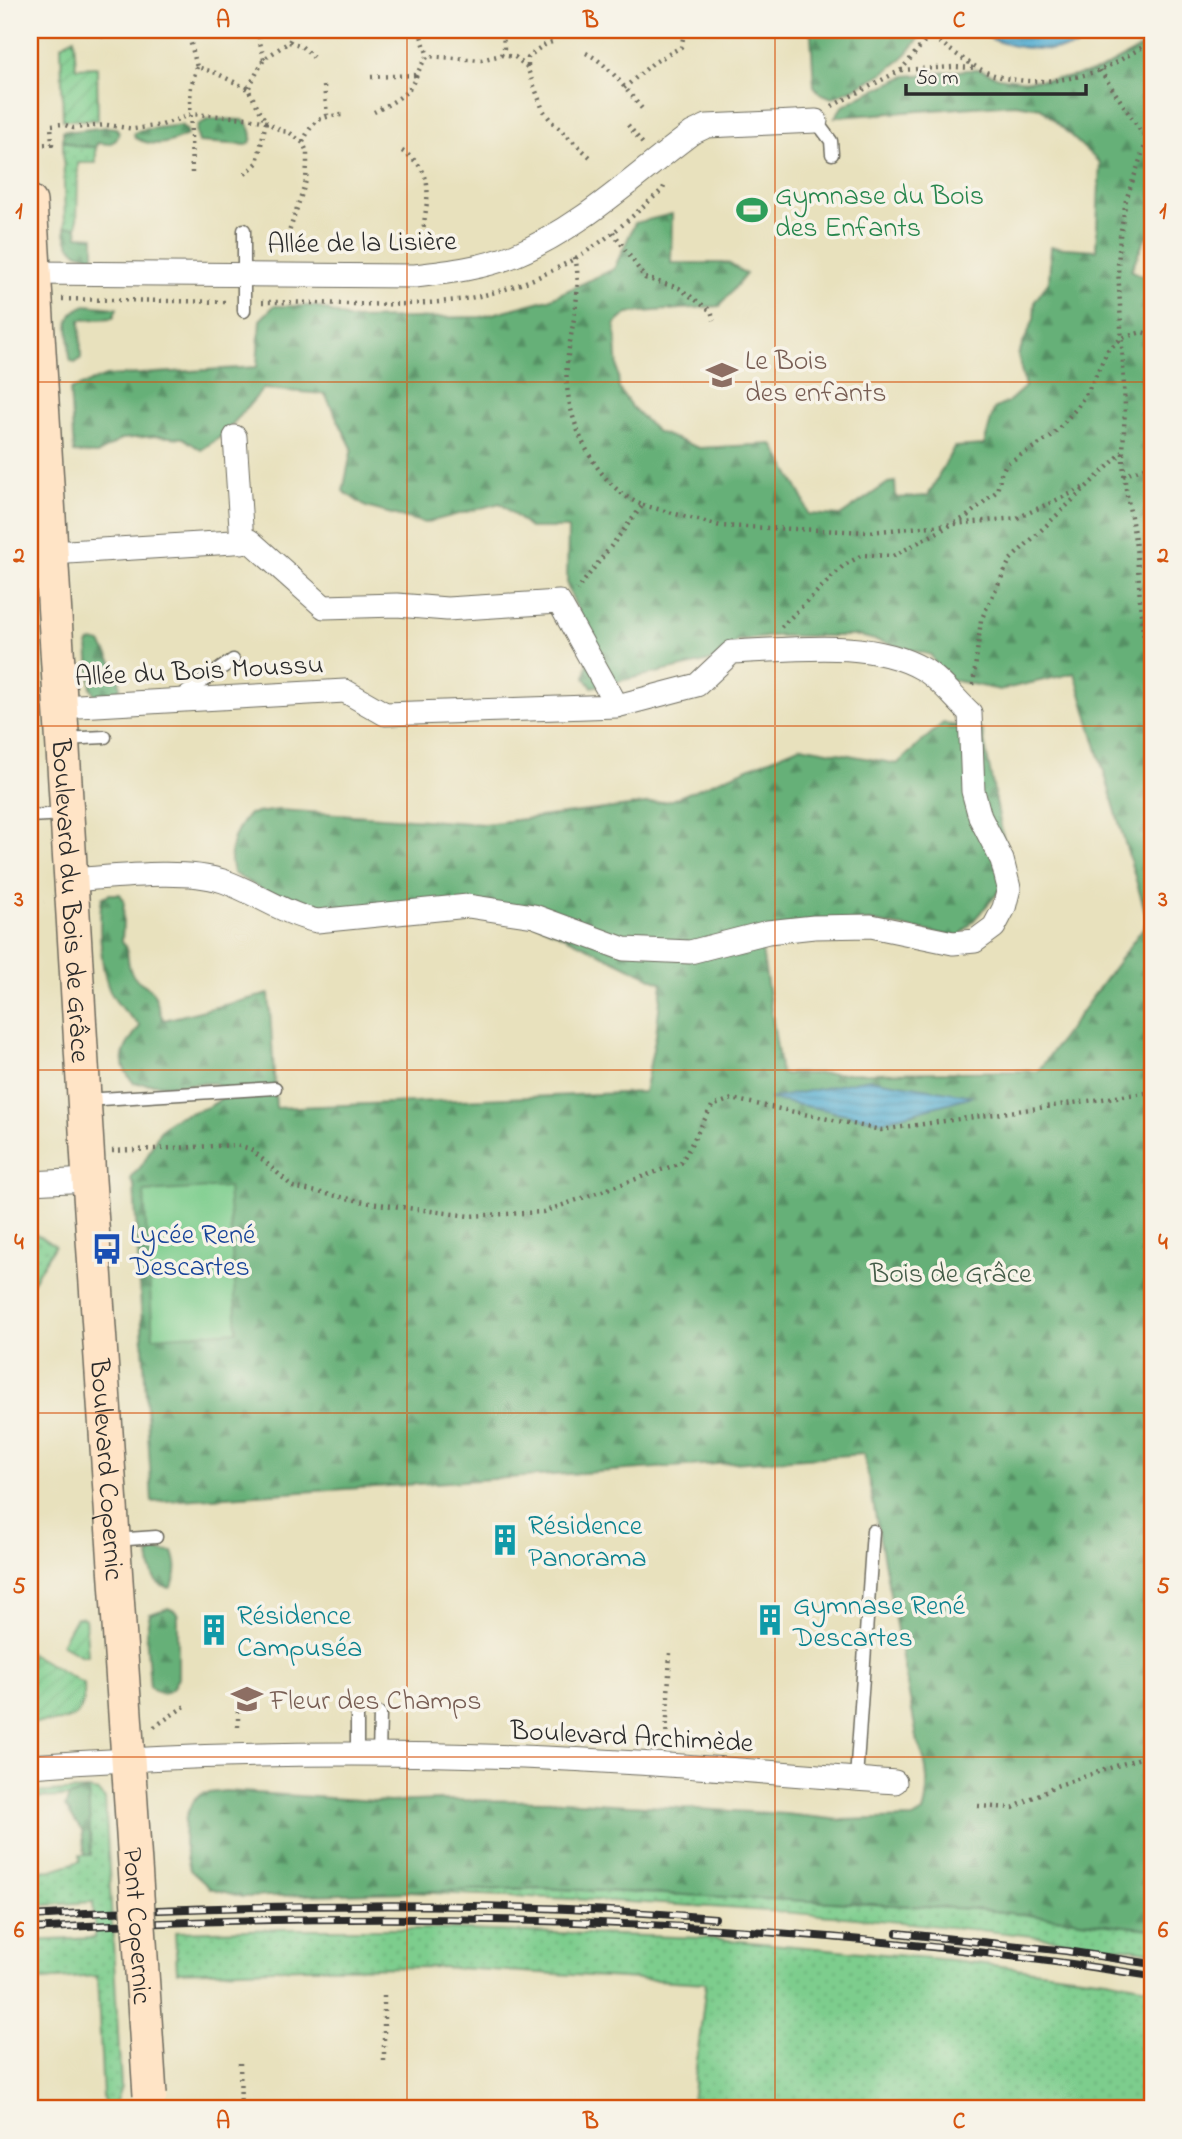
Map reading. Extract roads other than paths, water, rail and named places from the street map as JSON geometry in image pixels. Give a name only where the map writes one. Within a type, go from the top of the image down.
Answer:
[{"type":"street","name":"Allée de la Lisière","points":[[32,273],[415,276],[465,270],[514,256],[568,228],[687,126],[816,121]]},
{"type":"street","name":"Boulevard du Bois de Grâce","points":[[30,202],[32,273],[89,1180]]},
{"type":"street","points":[[235,437],[242,542]]},
{"type":"street","points":[[51,553],[250,541],[324,607],[397,605],[447,608],[559,602],[617,706]]},
{"type":"street","name":"Allée du Bois Moussu","points":[[62,723],[176,700],[345,691],[384,714],[617,706],[697,685],[732,652],[841,648],[905,660],[925,670],[970,713],[973,790],[980,817],[1002,860],[1009,888],[1004,908],[994,927],[975,941],[953,943],[871,926],[814,927],[768,932],[690,951],[624,949],[534,916],[468,906],[317,921],[303,918],[220,880],[184,875],[72,880]]},
{"type":"street","points":[[30,1183],[89,1180]]},
{"type":"street","name":"Boulevard Copernic","points":[[89,1180],[129,1773]]},
{"type":"street","name":"Boulevard Archimède","points":[[30,1766],[129,1773],[368,1756],[542,1758],[679,1765],[895,1782]]},
{"type":"street","name":"Pont Copernic","points":[[129,1773],[150,2104]]},
{"type":"lane","points":[[816,121],[831,141],[832,154]]},
{"type":"lane","points":[[244,230],[244,311]]},
{"type":"lane","points":[[176,700],[233,660]]},
{"type":"lane","points":[[62,723],[105,737]]},
{"type":"lane","points":[[30,816],[68,813]]},
{"type":"lane","points":[[84,1100],[275,1088]]},
{"type":"lane","points":[[856,1779],[873,1531]]},
{"type":"lane","points":[[114,1541],[156,1537]]},
{"type":"lane","points":[[357,1714],[368,1756]]},
{"type":"lane","points":[[368,1756],[380,1714]]},
{"type":"water","points":[[978,30],[1111,30],[1080,46],[1038,49],[997,41]]},
{"type":"water","points":[[869,1079],[973,1096],[883,1121],[769,1099]]},
{"type":"railway","points":[[30,1916],[372,1905],[544,1908],[715,1918]]},
{"type":"railway","points":[[30,1929],[311,1919],[592,1922],[873,1941],[1013,1956],[1152,1976]]},
{"type":"railway","points":[[897,1933],[1066,1951],[1152,1964]]},
{"type":"place","name":"Gymnase du Bois des Enfants","points":[[752,210]]},
{"type":"place","name":"Le Bois des enfants","points":[[722,375]]},
{"type":"place","name":"Lycée René Descartes","points":[[107,1249]]},
{"type":"place","name":"Résidence Panorama","points":[[505,1540]]},
{"type":"place","name":"Gymnase René Descartes","points":[[770,1620]]},
{"type":"place","name":"Résidence Campuséa","points":[[214,1630]]},
{"type":"place","name":"Fleur des Champs","points":[[247,1699]]},
{"type":"park label","name":"Bois de Grâce","points":[[951,1272]]}]
